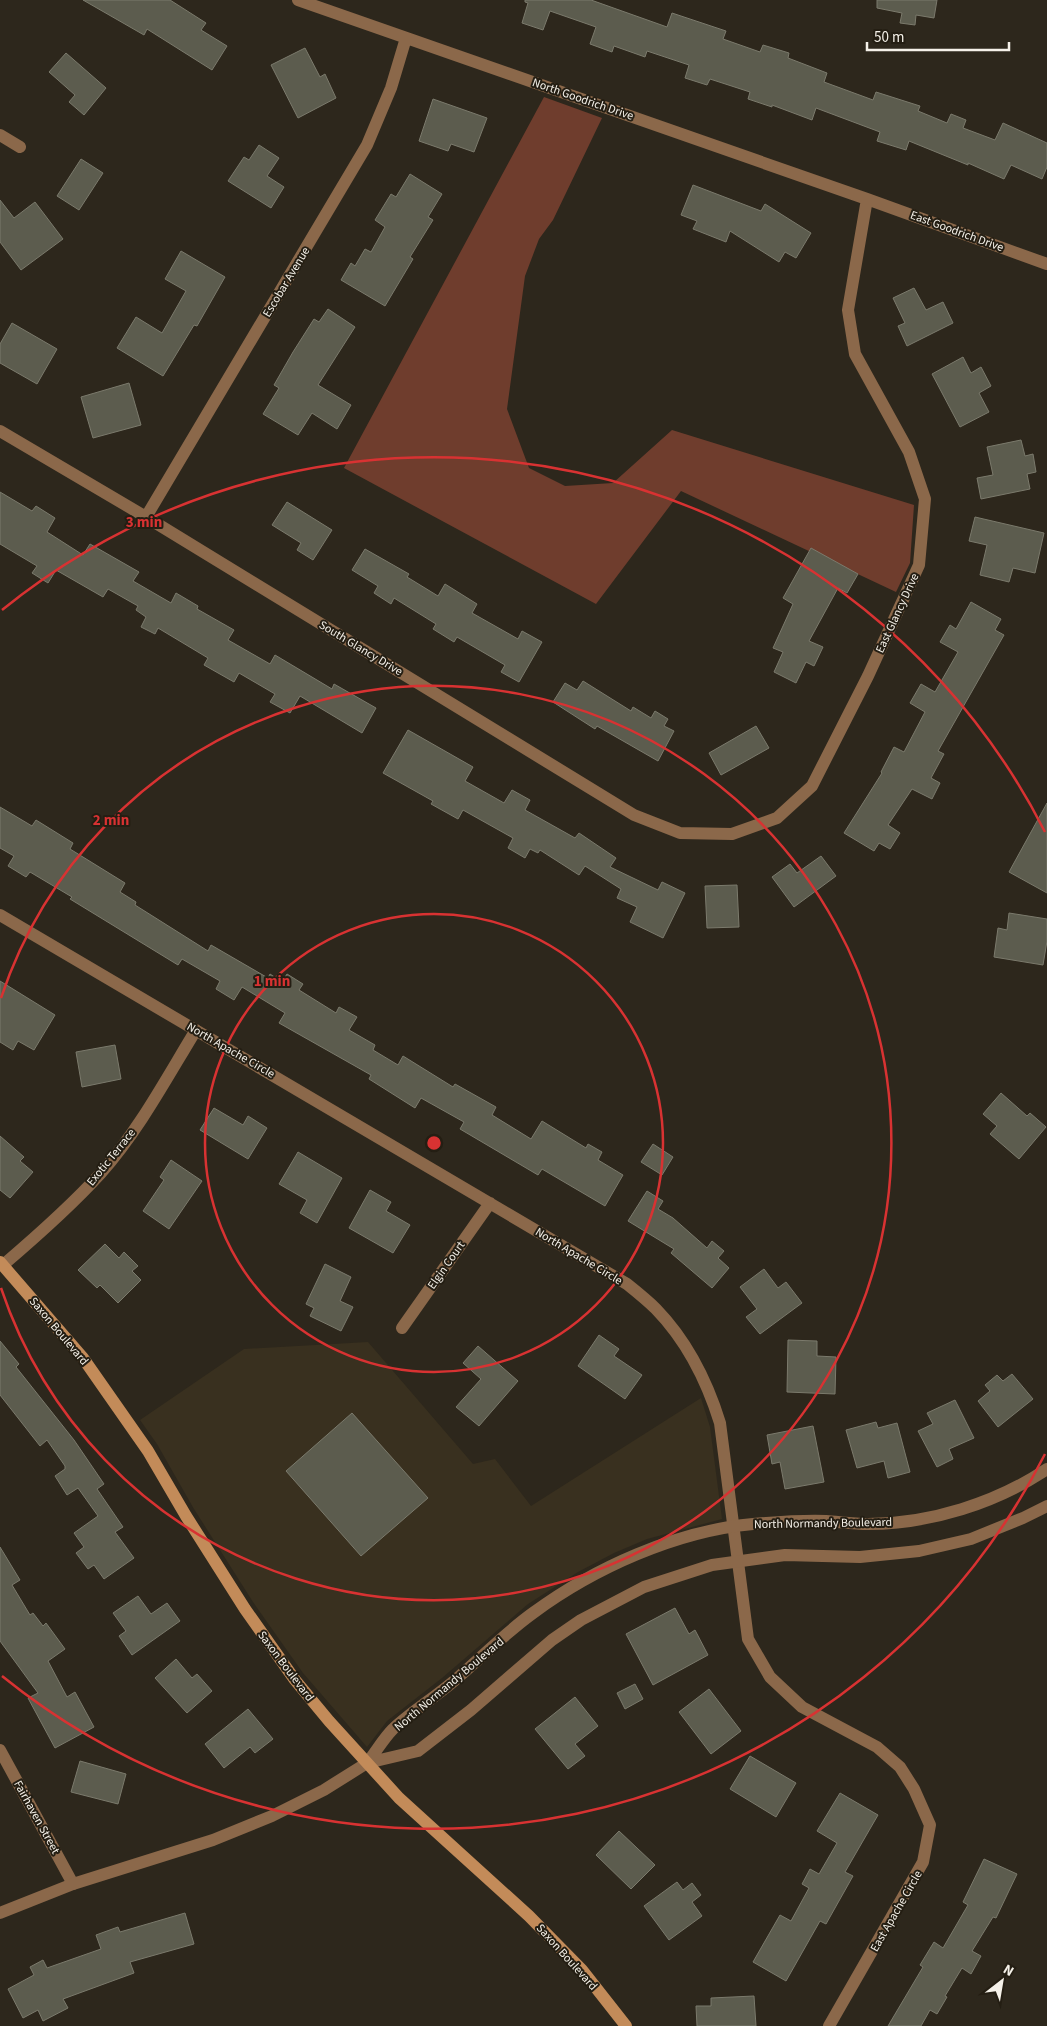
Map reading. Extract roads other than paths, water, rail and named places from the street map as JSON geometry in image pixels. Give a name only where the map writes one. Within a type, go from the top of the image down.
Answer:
[{"type":"main road","name":"Saxon Boulevard","points":[[2,1263],[83,1358],[148,1451],[186,1516],[245,1609],[295,1680],[328,1721],[399,1798],[529,1916],[582,1970],[626,2026]]},
{"type":"street","name":"North Goodrich Drive","points":[[298,0],[867,199]]},
{"type":"street","name":"Escobar Avenue","points":[[146,516],[367,145],[391,88],[406,38]]},
{"type":"street","points":[[0,135],[20,146]]},
{"type":"street","name":"East Goodrich Drive","points":[[867,199],[1047,264]]},
{"type":"street","name":"East Glancy Drive","points":[[732,834],[778,818],[812,786],[868,676],[919,564],[925,498],[909,452],[855,354],[848,310],[867,199]]},
{"type":"street","name":"South Glancy Drive","points":[[0,431],[146,516],[634,815],[680,833],[732,834]]},
{"type":"street","name":"North Apache Circle","points":[[0,915],[627,1284],[656,1310],[685,1344],[709,1390],[720,1423],[748,1639],[770,1677],[802,1706],[877,1747],[900,1767],[914,1789]]},
{"type":"street","name":"Exotic Terrace","points":[[2,1263],[54,1220],[101,1173],[136,1128],[196,1030]]},
{"type":"street","name":"Elgin Court","points":[[402,1328],[490,1202]]},
{"type":"street","name":"North Normandy Boulevard","points":[[367,1763],[393,1730],[448,1686],[532,1613],[582,1581],[617,1563],[683,1539],[734,1527],[786,1522],[824,1521],[868,1524],[921,1519],[950,1512],[997,1496],[1026,1483],[1047,1469]]},
{"type":"street","name":"North Normandy Boulevard","points":[[0,1913],[73,1884],[213,1840],[272,1816],[324,1790],[367,1763],[418,1751],[471,1710],[552,1640],[612,1602],[644,1587],[712,1565],[785,1555],[860,1557],[919,1551],[970,1539],[1023,1518],[1047,1506]]},
{"type":"street","name":"Fairhaven Street","points":[[0,1750],[73,1884]]},
{"type":"street","name":"East Apache Circle","points":[[829,2026],[924,1862],[930,1825],[914,1789]]}]
